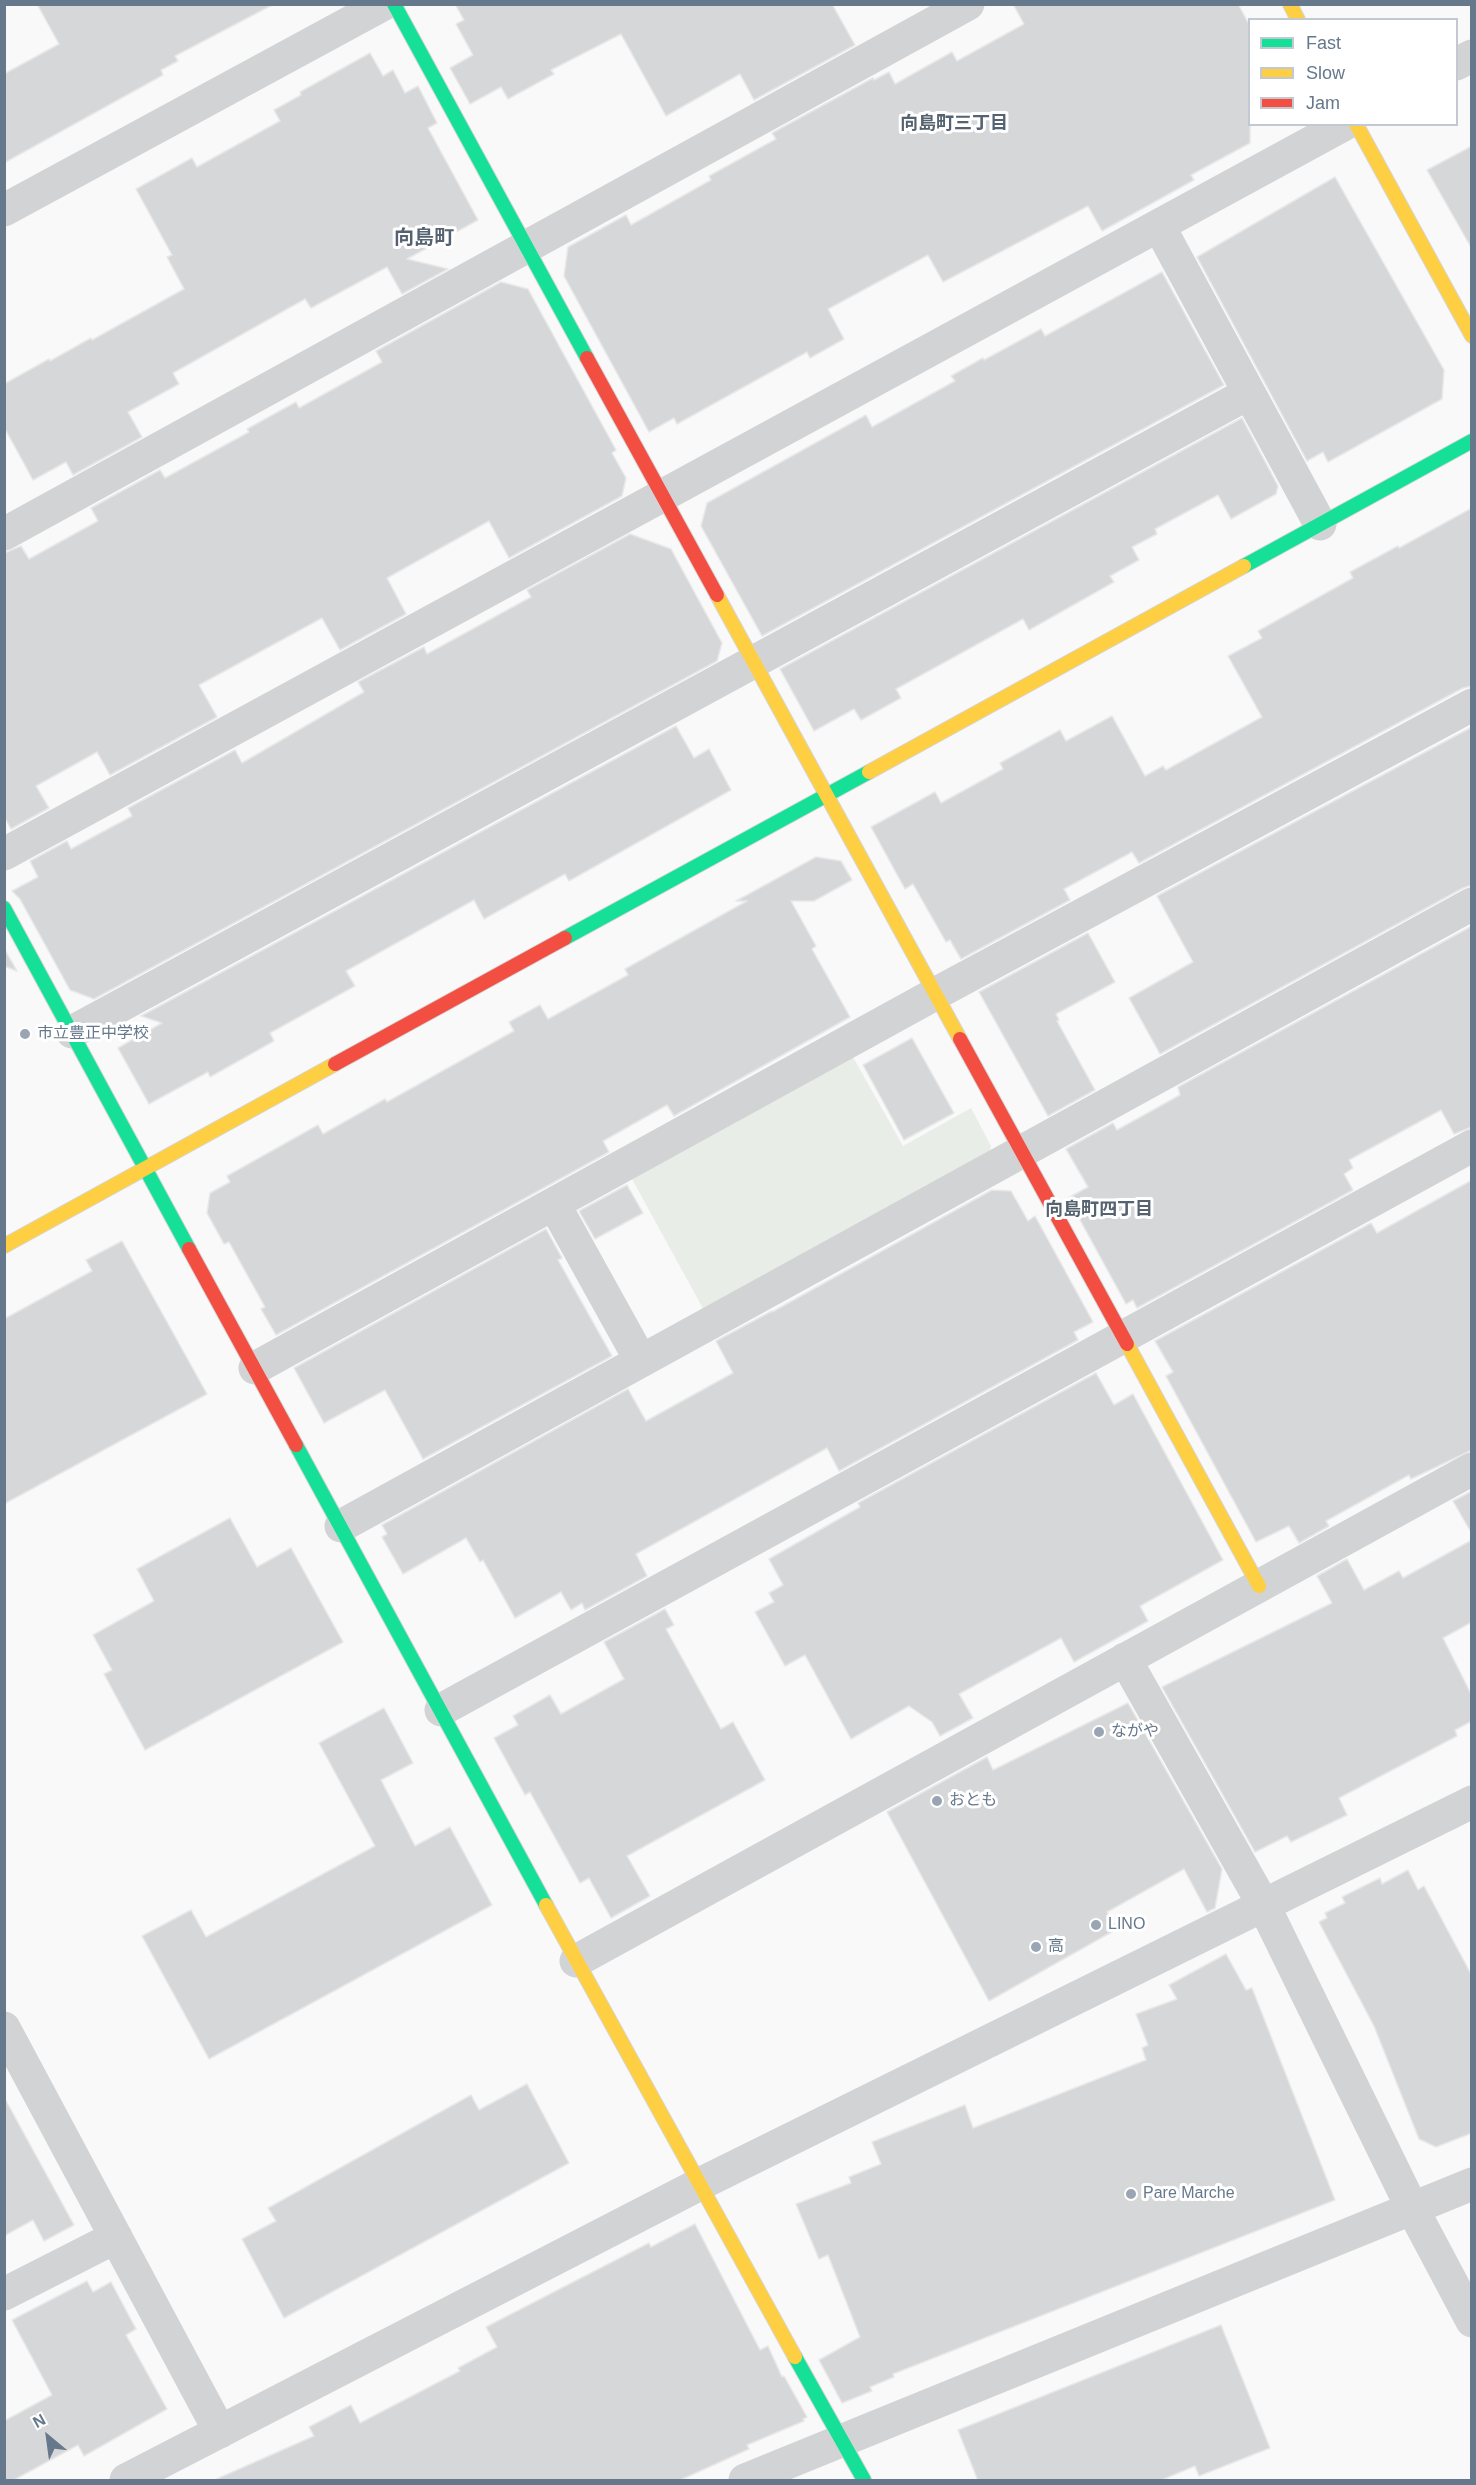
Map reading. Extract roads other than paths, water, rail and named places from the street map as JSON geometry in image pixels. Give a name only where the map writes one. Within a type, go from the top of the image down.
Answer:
[{"type":"street","points":[[4,210],[384,4]]},
{"type":"street","points":[[394,4],[1259,1586]]},
{"type":"street","points":[[4,534],[968,4]]},
{"type":"street","points":[[1290,4],[1297,18]]},
{"type":"street","points":[[1458,63],[1472,56]]},
{"type":"street","points":[[4,854],[1341,126]]},
{"type":"street","points":[[1357,126],[1472,336]]},
{"type":"street","points":[[1159,226],[1320,524]]},
{"type":"street","points":[[72,1032],[1249,393]]},
{"type":"street","points":[[4,1246],[1472,441]]},
{"type":"street","points":[[255,1368],[935,994],[1472,705]]},
{"type":"street","points":[[341,1526],[1472,904]]},
{"type":"street","points":[[4,908],[698,2185],[864,2481]]},
{"type":"street","points":[[441,1710],[1472,1146]]},
{"type":"street","points":[[554,1204],[641,1361]]},
{"type":"street","points":[[576,1961],[1472,1469]]},
{"type":"street","points":[[1125,1659],[1264,1906],[1412,2208],[1472,2321]]},
{"type":"street","points":[[135,2478],[698,2185],[1472,1802]]},
{"type":"street","points":[[7,2038],[220,2432]]},
{"type":"street","points":[[745,2481],[1472,2184]]},
{"type":"street","points":[[4,2294],[116,2237]]},
{"type":"place","name":"市立豊正中学校","points":[[25,1034]]},
{"type":"place","name":"ながや","points":[[1099,1732]]},
{"type":"place","name":"おとも","points":[[937,1801]]},
{"type":"place","name":"LINO","points":[[1096,1925]]},
{"type":"place","name":"高","points":[[1036,1947]]},
{"type":"place","name":"Pare Marche","points":[[1131,2194]]},
{"type":"district","name":"向島町三丁目","points":[[954,124]]},
{"type":"district","name":"向島町","points":[[424,238]]},
{"type":"district","name":"向島町四丁目","points":[[1099,1210]]}]
